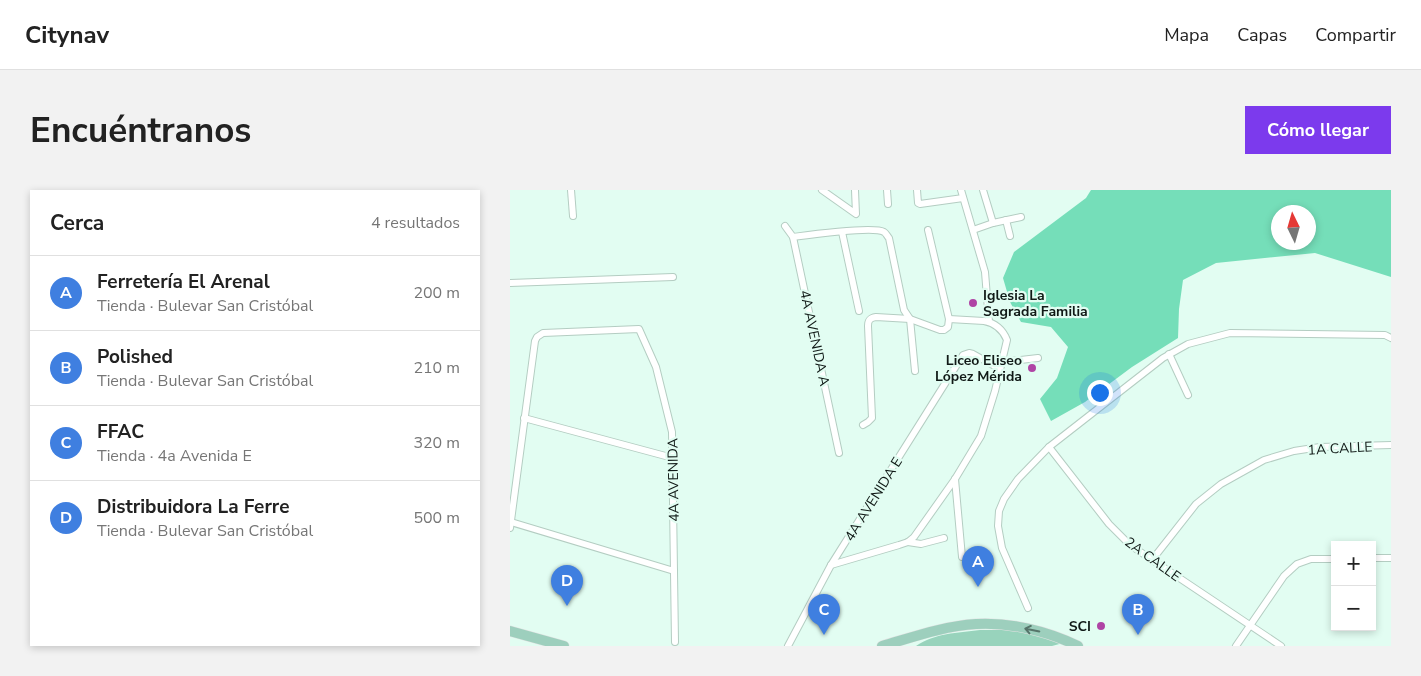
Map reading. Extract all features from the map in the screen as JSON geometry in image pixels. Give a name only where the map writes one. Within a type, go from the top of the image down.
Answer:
[{"type":"main road","points":[[882,646],[948,628],[978,624],[1040,631],[1078,646]]},
{"type":"main road","points":[[510,631],[564,646]]},
{"type":"main road","points":[[904,646],[914,642],[923,634]]},
{"type":"street","points":[[571,190],[573,216]]},
{"type":"street","points":[[822,190],[856,214],[855,190]]},
{"type":"street","points":[[887,190],[888,204]]},
{"type":"street","points":[[917,190],[919,204],[963,198]]},
{"type":"street","points":[[962,190],[985,272],[989,322]]},
{"type":"street","points":[[983,190],[993,223]]},
{"type":"street","points":[[973,230],[1020,217]]},
{"type":"street","points":[[1006,220],[1010,236]]},
{"type":"street","name":"4A AVENIDA A","points":[[785,226],[793,237],[839,453]]},
{"type":"street","points":[[793,237],[878,230],[885,232],[889,238],[904,310],[910,320],[915,371]]},
{"type":"street","points":[[863,425],[872,418],[868,321],[876,317],[910,320],[940,330],[948,327],[949,319],[928,230]]},
{"type":"street","points":[[842,232],[859,312]]},
{"type":"street","points":[[510,282],[673,277]]},
{"type":"street","points":[[831,565],[908,542],[914,537],[955,479],[981,436],[1007,340],[999,327],[989,322],[949,319]]},
{"type":"street","name":"4A AVENIDA","points":[[524,418],[537,337],[543,333],[634,328],[642,332],[656,367],[672,432],[675,642]]},
{"type":"street","points":[[1028,608],[1002,548],[998,526],[999,511],[1004,499],[1018,479],[1049,447],[1166,356],[1188,344],[1230,333],[1385,335],[1391,338]]},
{"type":"street","name":"4A AVENIDA E","points":[[788,646],[831,565],[963,355],[973,354],[1001,365]]},
{"type":"street","points":[[1166,356],[1188,395]]},
{"type":"street","points":[[1001,365],[1038,358]]},
{"type":"street","points":[[510,528],[524,418],[673,458]]},
{"type":"street","name":"1A CALLE","points":[[1152,560],[1196,504],[1220,484],[1264,460],[1294,451],[1320,447],[1391,445]]},
{"type":"street","name":"2A CALLE","points":[[1049,447],[1109,524],[1130,545],[1280,646]]},
{"type":"street","points":[[955,479],[962,557]]},
{"type":"street","points":[[511,522],[674,571]]},
{"type":"street","points":[[908,542],[921,544],[944,538]]},
{"type":"street","points":[[1376,558],[1391,558]]},
{"type":"street","points":[[1236,646],[1284,576],[1297,564],[1311,559],[1331,559]]},
{"type":"green space","points":[[1091,190],[1391,190],[1391,277],[1315,253],[1216,263],[1183,280],[1178,338],[1132,367],[1085,402],[1051,421],[1040,399],[1057,378],[1068,347],[1051,327],[1021,322],[1010,302],[1003,278],[1014,252],[1086,198]]},
{"type":"green space","points":[[980,630],[1009,630],[1031,633],[1063,643],[1052,646],[916,646],[939,636]]},
{"type":"place","name":"Iglesia La Sagrada Familia","points":[[973,303]]},
{"type":"place","name":"Liceo Eliseo López Mérida","points":[[1032,368]]},
{"type":"place","name":"Ferretería El Arenal","points":[[978,587]]},
{"type":"place","name":"Distribuidora La Ferre","points":[[567,606]]},
{"type":"place","name":"SCI","points":[[1101,626]]},
{"type":"place","name":"FFAC","points":[[824,635]]},
{"type":"place","name":"Polished","points":[[1138,635]]}]
